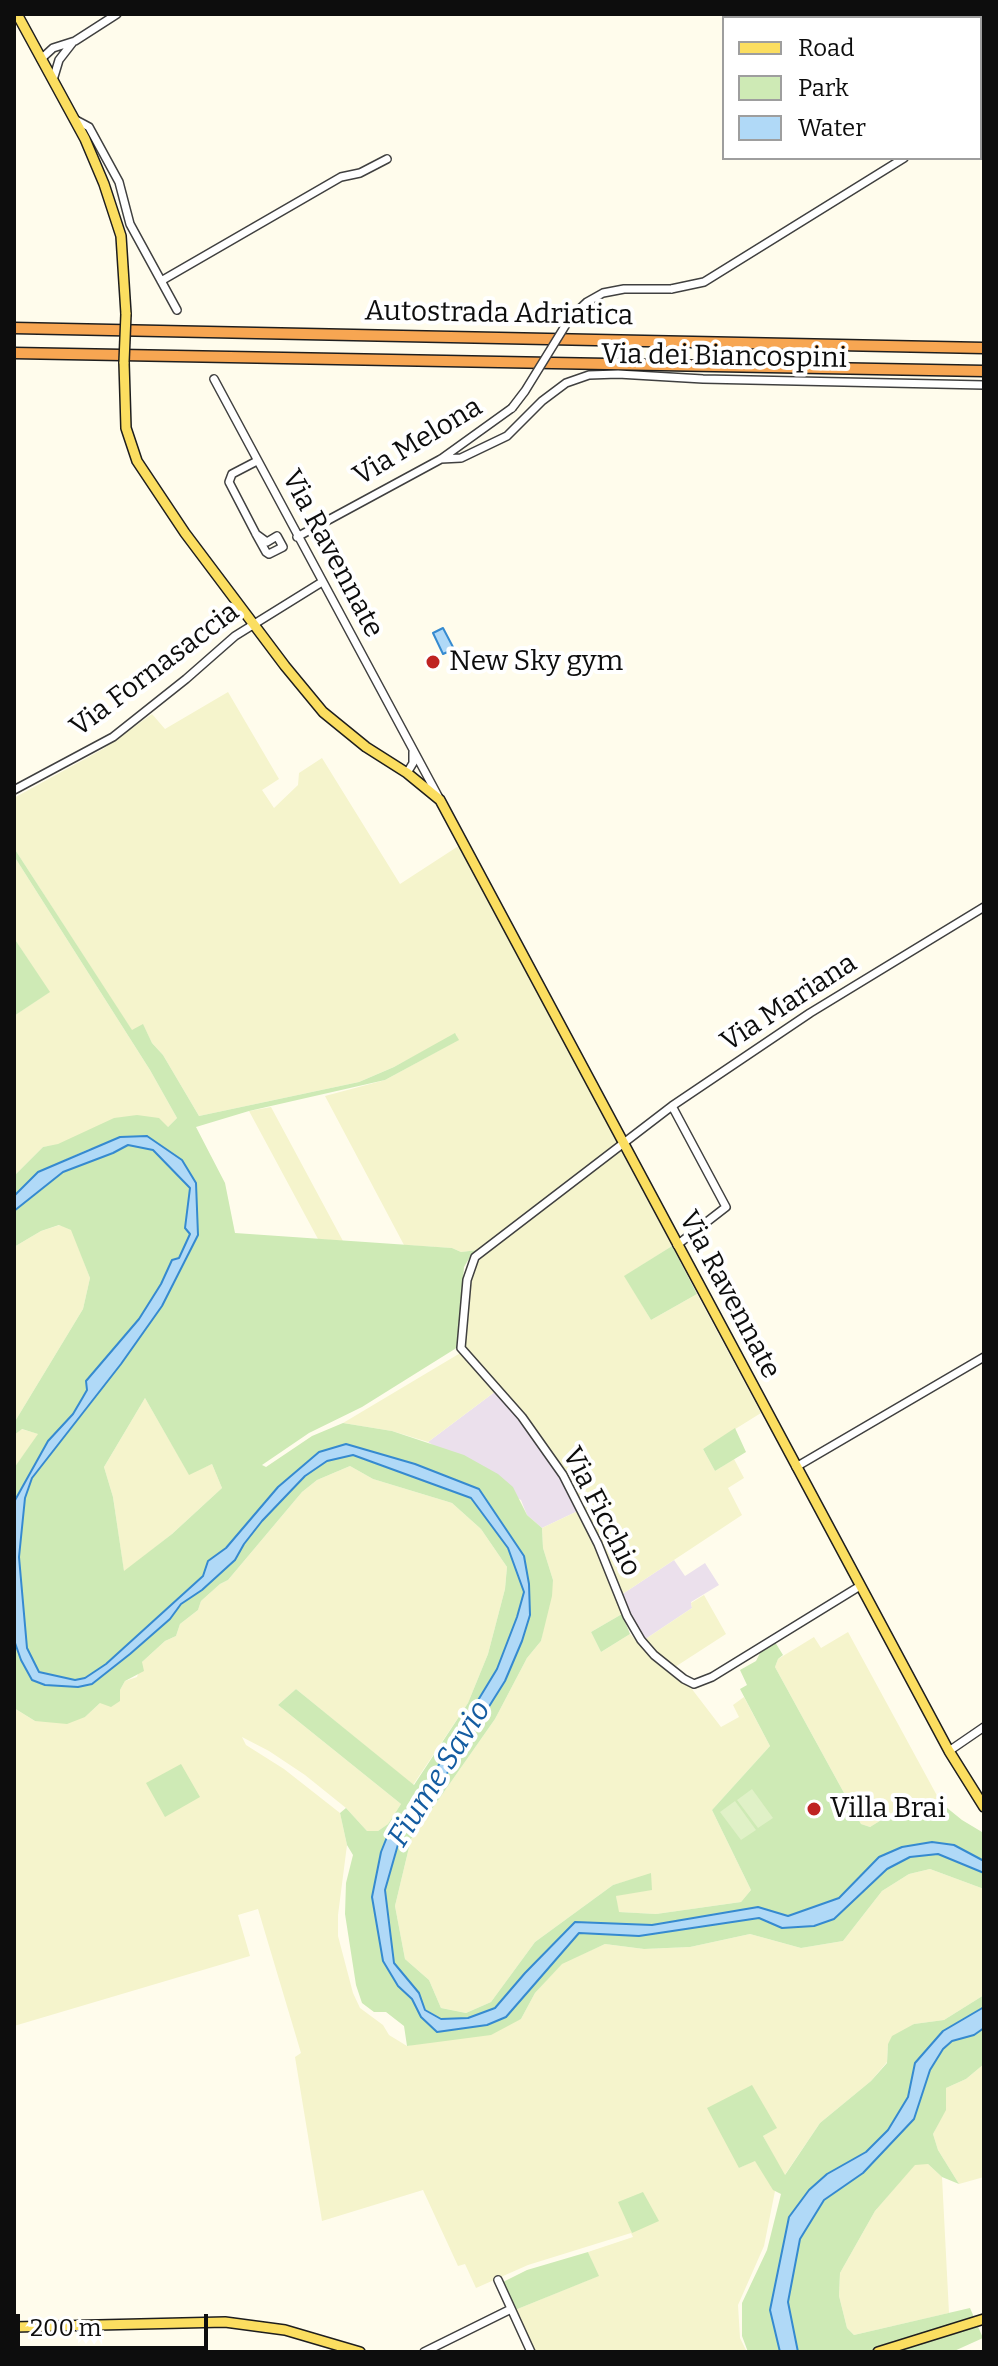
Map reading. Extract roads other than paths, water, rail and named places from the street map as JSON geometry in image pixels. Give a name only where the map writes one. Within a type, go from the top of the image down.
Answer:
[{"type":"highway","name":"Autostrada Adriatica","points":[[14,328],[984,348]]},
{"type":"highway","name":"Autostrada Adriatica","points":[[14,353],[984,371]]},
{"type":"main road","points":[[17,14],[74,119]]},
{"type":"main road","name":"Via Ravennate","points":[[74,119],[104,184],[121,236],[126,314],[126,428],[137,461],[185,533],[323,712],[440,800],[949,1751],[984,1807]]},
{"type":"main road","points":[[878,2352],[984,2319]]},
{"type":"main road","points":[[14,2327],[225,2322],[285,2330],[360,2352]]},
{"type":"street","points":[[41,59],[53,48],[75,41],[117,14]]},
{"type":"street","points":[[32,41],[53,48]]},
{"type":"street","points":[[53,81],[59,60],[75,41]]},
{"type":"street","points":[[41,59],[59,60]]},
{"type":"street","points":[[74,119],[89,127],[104,154],[119,182],[130,224],[177,310]]},
{"type":"street","points":[[161,281],[341,177],[360,173],[387,159]]},
{"type":"street","name":"Via Melona","points":[[297,537],[441,459],[512,408],[570,318],[587,302],[603,293],[624,289],[671,289],[704,282],[901,160]]},
{"type":"street","name":"Via dei Biancospini","points":[[441,459],[461,458],[507,436],[566,383],[589,375],[984,385]]},
{"type":"street","name":"Via Ravennate","points":[[214,379],[440,800]]},
{"type":"street","points":[[256,534],[229,482],[232,474],[257,461]]},
{"type":"street","name":"Via Fornasaccia","points":[[14,790],[113,737],[254,622],[322,582]]},
{"type":"street","points":[[407,773],[413,763],[414,749]]},
{"type":"street","name":"Via Mariana","points":[[622,1143],[810,1013],[984,907]]},
{"type":"street","points":[[672,1106],[726,1207],[677,1245]]},
{"type":"street","name":"Via Ficchio","points":[[622,1143],[475,1257],[467,1280],[461,1348],[522,1417],[563,1475],[641,1640],[654,1655],[689,1682],[701,1683],[712,1677],[860,1586]]},
{"type":"street","points":[[796,1467],[984,1357]]},
{"type":"street","points":[[949,1751],[984,1727]]},
{"type":"street","points":[[498,2280],[531,2352]]},
{"type":"street","points":[[424,2352],[511,2309]]},
{"type":"water","points":[[443,628],[454,649],[443,654],[433,633]]},
{"type":"water","name":"Fiume Savio","points":[[147,1136],[182,1160],[196,1183],[198,1235],[162,1306],[32,1478],[25,1498],[19,1557],[27,1648],[39,1672],[75,1680],[85,1678],[106,1664],[203,1576],[208,1561],[226,1548],[278,1487],[319,1452],[346,1444],[415,1464],[479,1489],[524,1556],[529,1584],[530,1615],[505,1681],[436,1791],[412,1819],[399,1841],[385,1890],[394,1963],[419,1993],[425,2010],[441,2019],[468,2018],[495,2008],[575,1922],[652,1925],[758,1907],[788,1916],[839,1898],[879,1857],[902,1847],[932,1842],[954,1845],[984,1861],[984,1873],[938,1854],[910,1857],[887,1869],[834,1919],[814,1926],[782,1928],[759,1918],[639,1936],[579,1933],[506,2017],[487,2025],[437,2032],[421,2017],[412,1999],[398,1986],[383,1961],[372,1897],[387,1837],[421,1794],[497,1669],[524,1592],[508,1548],[471,1498],[353,1455],[327,1461],[305,1476],[262,1521],[235,1560],[92,1684],[78,1687],[45,1685],[32,1680],[14,1640],[14,1502],[48,1441],[73,1414],[87,1390],[86,1381],[139,1319],[172,1260],[179,1258],[190,1234],[185,1228],[190,1188],[153,1150],[128,1145],[63,1172],[14,1211],[14,1196],[38,1172],[120,1137]]},
{"type":"water","points":[[984,2007],[984,2028],[974,2035],[952,2041],[943,2049],[930,2070],[914,2119],[863,2173],[824,2200],[800,2239],[788,2302],[798,2352],[780,2352],[770,2310],[789,2217],[809,2190],[827,2174],[866,2152],[888,2130],[908,2097],[915,2063],[943,2031]]},
{"type":"place","name":"New Sky gym","points":[[433,662]]},
{"type":"place","name":"Villa Brai","points":[[814,1809]]}]
